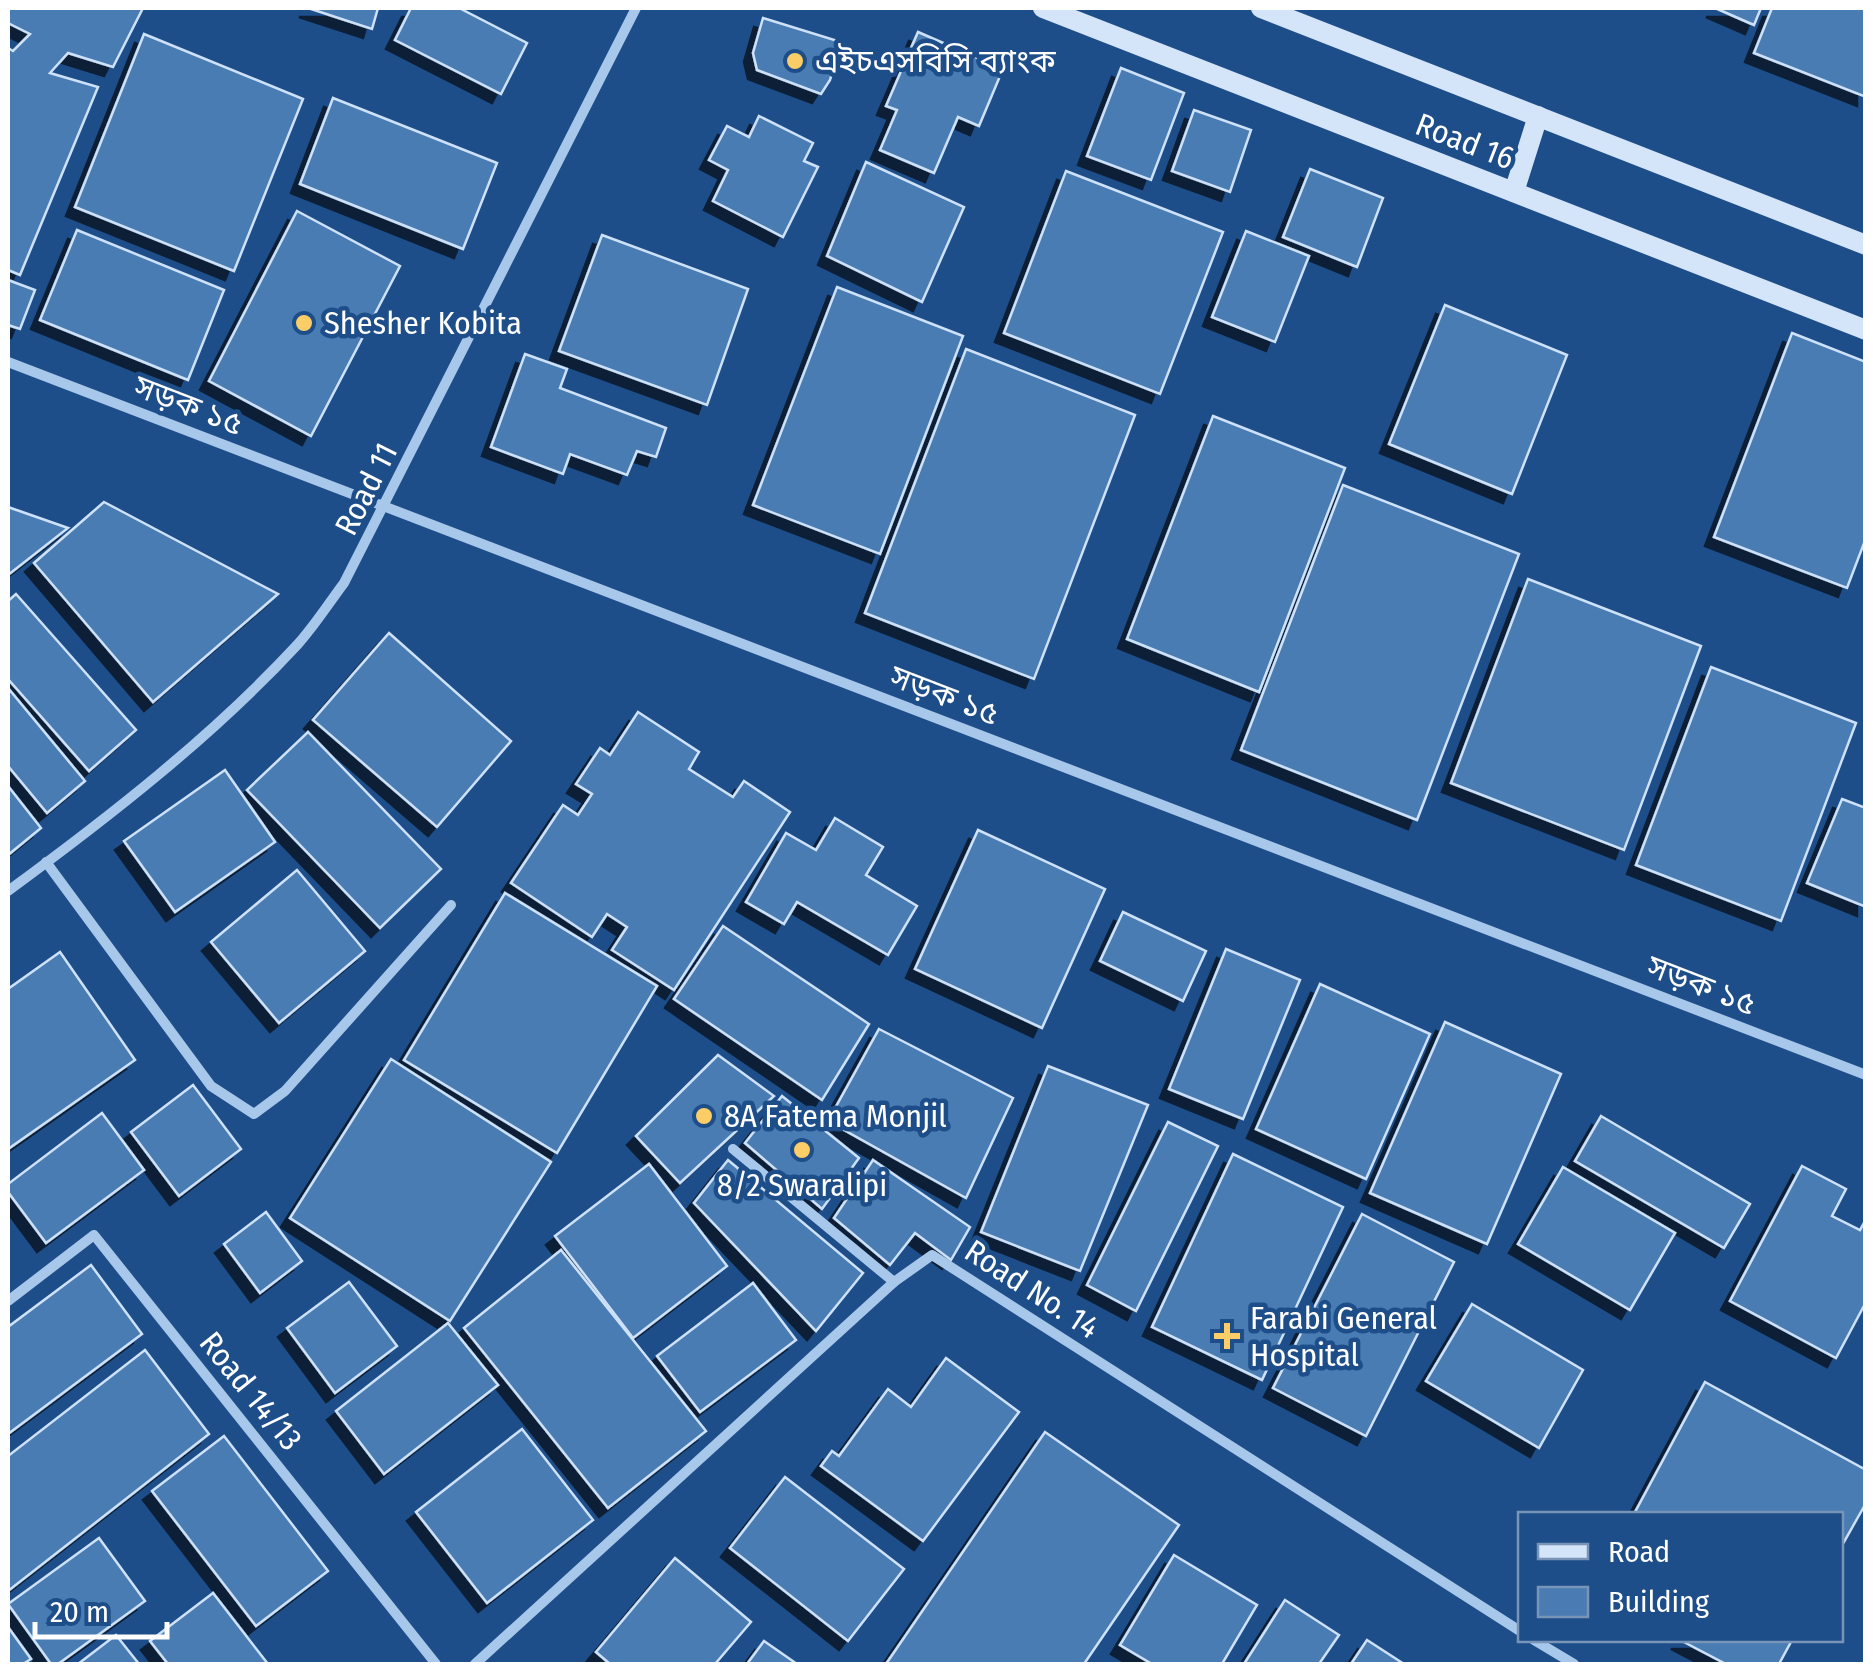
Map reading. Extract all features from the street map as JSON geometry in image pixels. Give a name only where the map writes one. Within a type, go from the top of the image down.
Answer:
[{"type":"main road","name":"Road 16","points":[[1043,8],[1866,330]]},
{"type":"main road","name":"Road 16","points":[[1261,8],[1866,245]]},
{"type":"main road","points":[[1514,192],[1538,116]]},
{"type":"street","name":"Road 11","points":[[8,891],[168,764],[300,642],[344,583],[386,507],[636,8]]},
{"type":"street","name":"সড়ক ১৫","points":[[8,362],[1866,1075]]},
{"type":"street","points":[[46,862],[211,1086],[254,1114],[285,1091],[451,905]]},
{"type":"street","points":[[733,1149],[894,1282]]},
{"type":"street","name":"Road 14/13","points":[[8,1301],[94,1235],[436,1664]]},
{"type":"street","name":"Road No. 14","points":[[475,1664],[894,1282],[932,1255],[1518,1629]]},
{"type":"street","points":[[1537,1642],[1574,1664]]},
{"type":"building","points":[[8,8],[143,8],[113,67],[68,53],[50,73],[98,87],[20,275],[8,270],[8,48],[13,51],[30,34],[8,23]]},
{"type":"building","points":[[308,8],[378,8],[372,29]]},
{"type":"building","points":[[411,8],[459,8],[527,43],[501,94],[395,40]]},
{"type":"building","points":[[1715,8],[1761,8],[1754,25]]},
{"type":"building","points":[[1772,8],[1866,8],[1866,97],[1754,53]]},
{"type":"building","name":"এইচএসবিসি ব্যাংক","points":[[763,18],[841,42],[830,80],[821,94],[757,70],[753,53]]},
{"type":"building","points":[[918,32],[1003,69],[979,126],[958,117],[934,173],[880,150],[897,110],[886,106]]},
{"type":"building","points":[[144,34],[303,99],[234,271],[75,207]]},
{"type":"building","points":[[1121,68],[1184,93],[1151,180],[1087,156]]},
{"type":"building","points":[[333,98],[497,163],[463,249],[300,184]]},
{"type":"building","points":[[1194,110],[1251,130],[1230,192],[1172,171]]},
{"type":"building","points":[[759,116],[813,143],[804,161],[818,167],[783,237],[713,201],[728,170],[709,160],[727,126],[749,137]]},
{"type":"building","points":[[866,162],[964,207],[922,302],[827,256]]},
{"type":"building","points":[[1310,169],[1383,198],[1357,267],[1283,237]]},
{"type":"building","points":[[1066,171],[1223,232],[1160,394],[1004,333]]},
{"type":"building","name":"Shesher Kobita","points":[[297,211],[400,266],[311,436],[209,381]]},
{"type":"building","points":[[77,230],[224,290],[188,380],[40,320]]},
{"type":"building","points":[[1246,231],[1309,256],[1275,342],[1212,317]]},
{"type":"building","points":[[602,235],[748,289],[707,405],[559,351]]},
{"type":"building","points":[[8,280],[35,290],[20,329],[8,325]]},
{"type":"building","points":[[837,287],[963,336],[880,554],[753,505]]},
{"type":"building","points":[[1445,305],[1567,355],[1512,494],[1389,444]]},
{"type":"building","points":[[1792,333],[1866,362],[1866,538],[1847,588],[1714,537]]},
{"type":"building","points":[[966,349],[1135,415],[1034,679],[865,613]]},
{"type":"building","points":[[525,354],[567,369],[560,388],[666,428],[656,457],[637,451],[627,475],[570,454],[563,474],[491,447]]},
{"type":"building","points":[[1213,416],[1345,468],[1259,692],[1127,639]]},
{"type":"building","points":[[1343,485],[1519,554],[1417,820],[1241,750]]},
{"type":"building","points":[[104,502],[278,594],[153,702],[34,563]]},
{"type":"building","points":[[8,507],[68,528],[8,575]]},
{"type":"building","points":[[1528,579],[1701,646],[1624,850],[1451,783]]},
{"type":"building","points":[[16,594],[136,730],[89,771],[8,679],[8,601]]},
{"type":"building","points":[[389,633],[511,741],[437,827],[313,720]]},
{"type":"building","points":[[1711,667],[1856,723],[1781,921],[1636,865]]},
{"type":"building","points":[[8,688],[85,781],[47,813],[8,766]]},
{"type":"building","points":[[638,712],[699,752],[689,769],[733,797],[744,781],[790,812],[674,990],[612,950],[627,927],[607,914],[592,937],[511,883],[563,805],[578,815],[592,794],[576,784],[600,748],[610,755]]},
{"type":"building","points":[[308,732],[441,869],[380,928],[247,790]]},
{"type":"building","points":[[225,770],[275,842],[175,912],[124,841]]},
{"type":"building","points":[[8,786],[41,828],[8,855]]},
{"type":"building","points":[[1842,799],[1866,808],[1866,907],[1807,883]]},
{"type":"building","points":[[835,818],[883,847],[866,875],[917,906],[888,955],[797,902],[784,924],[746,902],[786,833],[816,850]]},
{"type":"building","points":[[978,830],[1105,889],[1042,1028],[915,969]]},
{"type":"building","points":[[297,870],[365,951],[279,1023],[211,942]]},
{"type":"building","points":[[505,893],[657,986],[557,1153],[404,1060]]},
{"type":"building","points":[[1123,912],[1206,951],[1183,1001],[1100,961]]},
{"type":"building","points":[[723,926],[869,1024],[822,1100],[674,999]]},
{"type":"building","points":[[1226,949],[1300,980],[1243,1119],[1169,1089]]},
{"type":"building","points":[[60,952],[135,1060],[8,1149],[8,989]]},
{"type":"building","points":[[1320,984],[1430,1034],[1366,1179],[1256,1129]]},
{"type":"building","points":[[1445,1022],[1561,1074],[1487,1244],[1370,1193]]},
{"type":"building","points":[[879,1029],[1013,1098],[966,1198],[828,1121]]},
{"type":"building","name":"8A Fatema Monjil","points":[[718,1055],[774,1096],[680,1183],[636,1136]]},
{"type":"building","points":[[391,1059],[551,1162],[450,1321],[290,1218]]},
{"type":"building","points":[[1048,1066],[1148,1105],[1080,1271],[981,1232]]},
{"type":"building","points":[[193,1085],[241,1149],[179,1196],[131,1132]]},
{"type":"building","name":"8/2 Swaralipi","points":[[782,1096],[859,1158],[822,1209],[745,1143]]},
{"type":"building","points":[[102,1113],[144,1170],[46,1243],[8,1192],[8,1184]]},
{"type":"building","points":[[1601,1116],[1750,1204],[1724,1248],[1575,1161]]},
{"type":"building","points":[[1168,1122],[1218,1146],[1136,1311],[1087,1285]]},
{"type":"building","points":[[1233,1154],[1343,1207],[1262,1380],[1152,1327]]},
{"type":"building","points":[[728,1160],[863,1273],[816,1331],[694,1203]]},
{"type":"building","points":[[873,1160],[970,1227],[951,1260],[915,1233],[890,1265],[834,1218]]},
{"type":"building","points":[[649,1164],[727,1266],[633,1338],[555,1236]]},
{"type":"building","points":[[1802,1166],[1846,1189],[1832,1216],[1860,1230],[1866,1219],[1866,1302],[1836,1358],[1730,1301]]},
{"type":"building","points":[[1563,1167],[1675,1233],[1630,1310],[1518,1244]]},
{"type":"building","points":[[266,1212],[302,1261],[260,1293],[224,1244]]},
{"type":"building","points":[[1362,1214],[1454,1262],[1366,1436],[1273,1388]]},
{"type":"building","points":[[561,1250],[706,1431],[608,1508],[464,1328]]},
{"type":"building","points":[[91,1265],[142,1334],[8,1434],[8,1327]]},
{"type":"building","points":[[349,1282],[397,1346],[335,1393],[287,1328]]},
{"type":"building","points":[[753,1283],[796,1340],[700,1412],[657,1356]]},
{"type":"building","points":[[1472,1304],[1583,1370],[1539,1448],[1426,1381]]},
{"type":"building","points":[[448,1323],[498,1385],[384,1474],[336,1411]]},
{"type":"building","points":[[145,1350],[209,1434],[8,1591],[8,1456]]},
{"type":"building","points":[[946,1358],[1019,1412],[923,1541],[821,1466],[832,1451],[839,1456],[888,1389],[911,1407]]},
{"type":"building","points":[[1705,1382],[1866,1470],[1866,1503],[1843,1544],[1843,1512],[1635,1512]]},
{"type":"building","points":[[522,1429],[593,1520],[487,1603],[416,1512]]},
{"type":"building","points":[[1045,1432],[1179,1525],[1084,1664],[886,1664]]},
{"type":"building","points":[[224,1436],[328,1571],[256,1626],[152,1491]]},
{"type":"building","points":[[785,1477],[904,1569],[848,1641],[730,1548]]},
{"type":"building","points":[[99,1538],[145,1601],[58,1664],[51,1664],[8,1604]]},
{"type":"building","points":[[1174,1555],[1257,1605],[1222,1664],[1152,1664],[1120,1645]]},
{"type":"building","points":[[675,1558],[751,1622],[715,1664],[610,1664],[596,1652]]},
{"type":"building","points":[[213,1593],[268,1664],[168,1664],[150,1641]]},
{"type":"building","points":[[1285,1600],[1339,1635],[1319,1664],[1244,1664]]},
{"type":"building","points":[[8,1627],[31,1659],[23,1664],[8,1664]]},
{"type":"building","points":[[116,1635],[139,1664],[78,1664]]},
{"type":"building","points":[[1367,1640],[1404,1664],[1351,1664]]},
{"type":"building","points":[[764,1641],[797,1664],[747,1664]]},
{"type":"building","points":[[1684,1642],[1791,1642],[1779,1664],[1726,1664]]},
{"type":"place","name":"এইচএসবিসি ব্যাংক","points":[[795,61]]},
{"type":"place","name":"Shesher Kobita","points":[[304,323]]},
{"type":"place","name":"8A Fatema Monjil","points":[[704,1116]]},
{"type":"place","name":"8/2 Swaralipi","points":[[802,1150]]},
{"type":"place","name":"Farabi General Hospital","points":[[1227,1336]]}]
